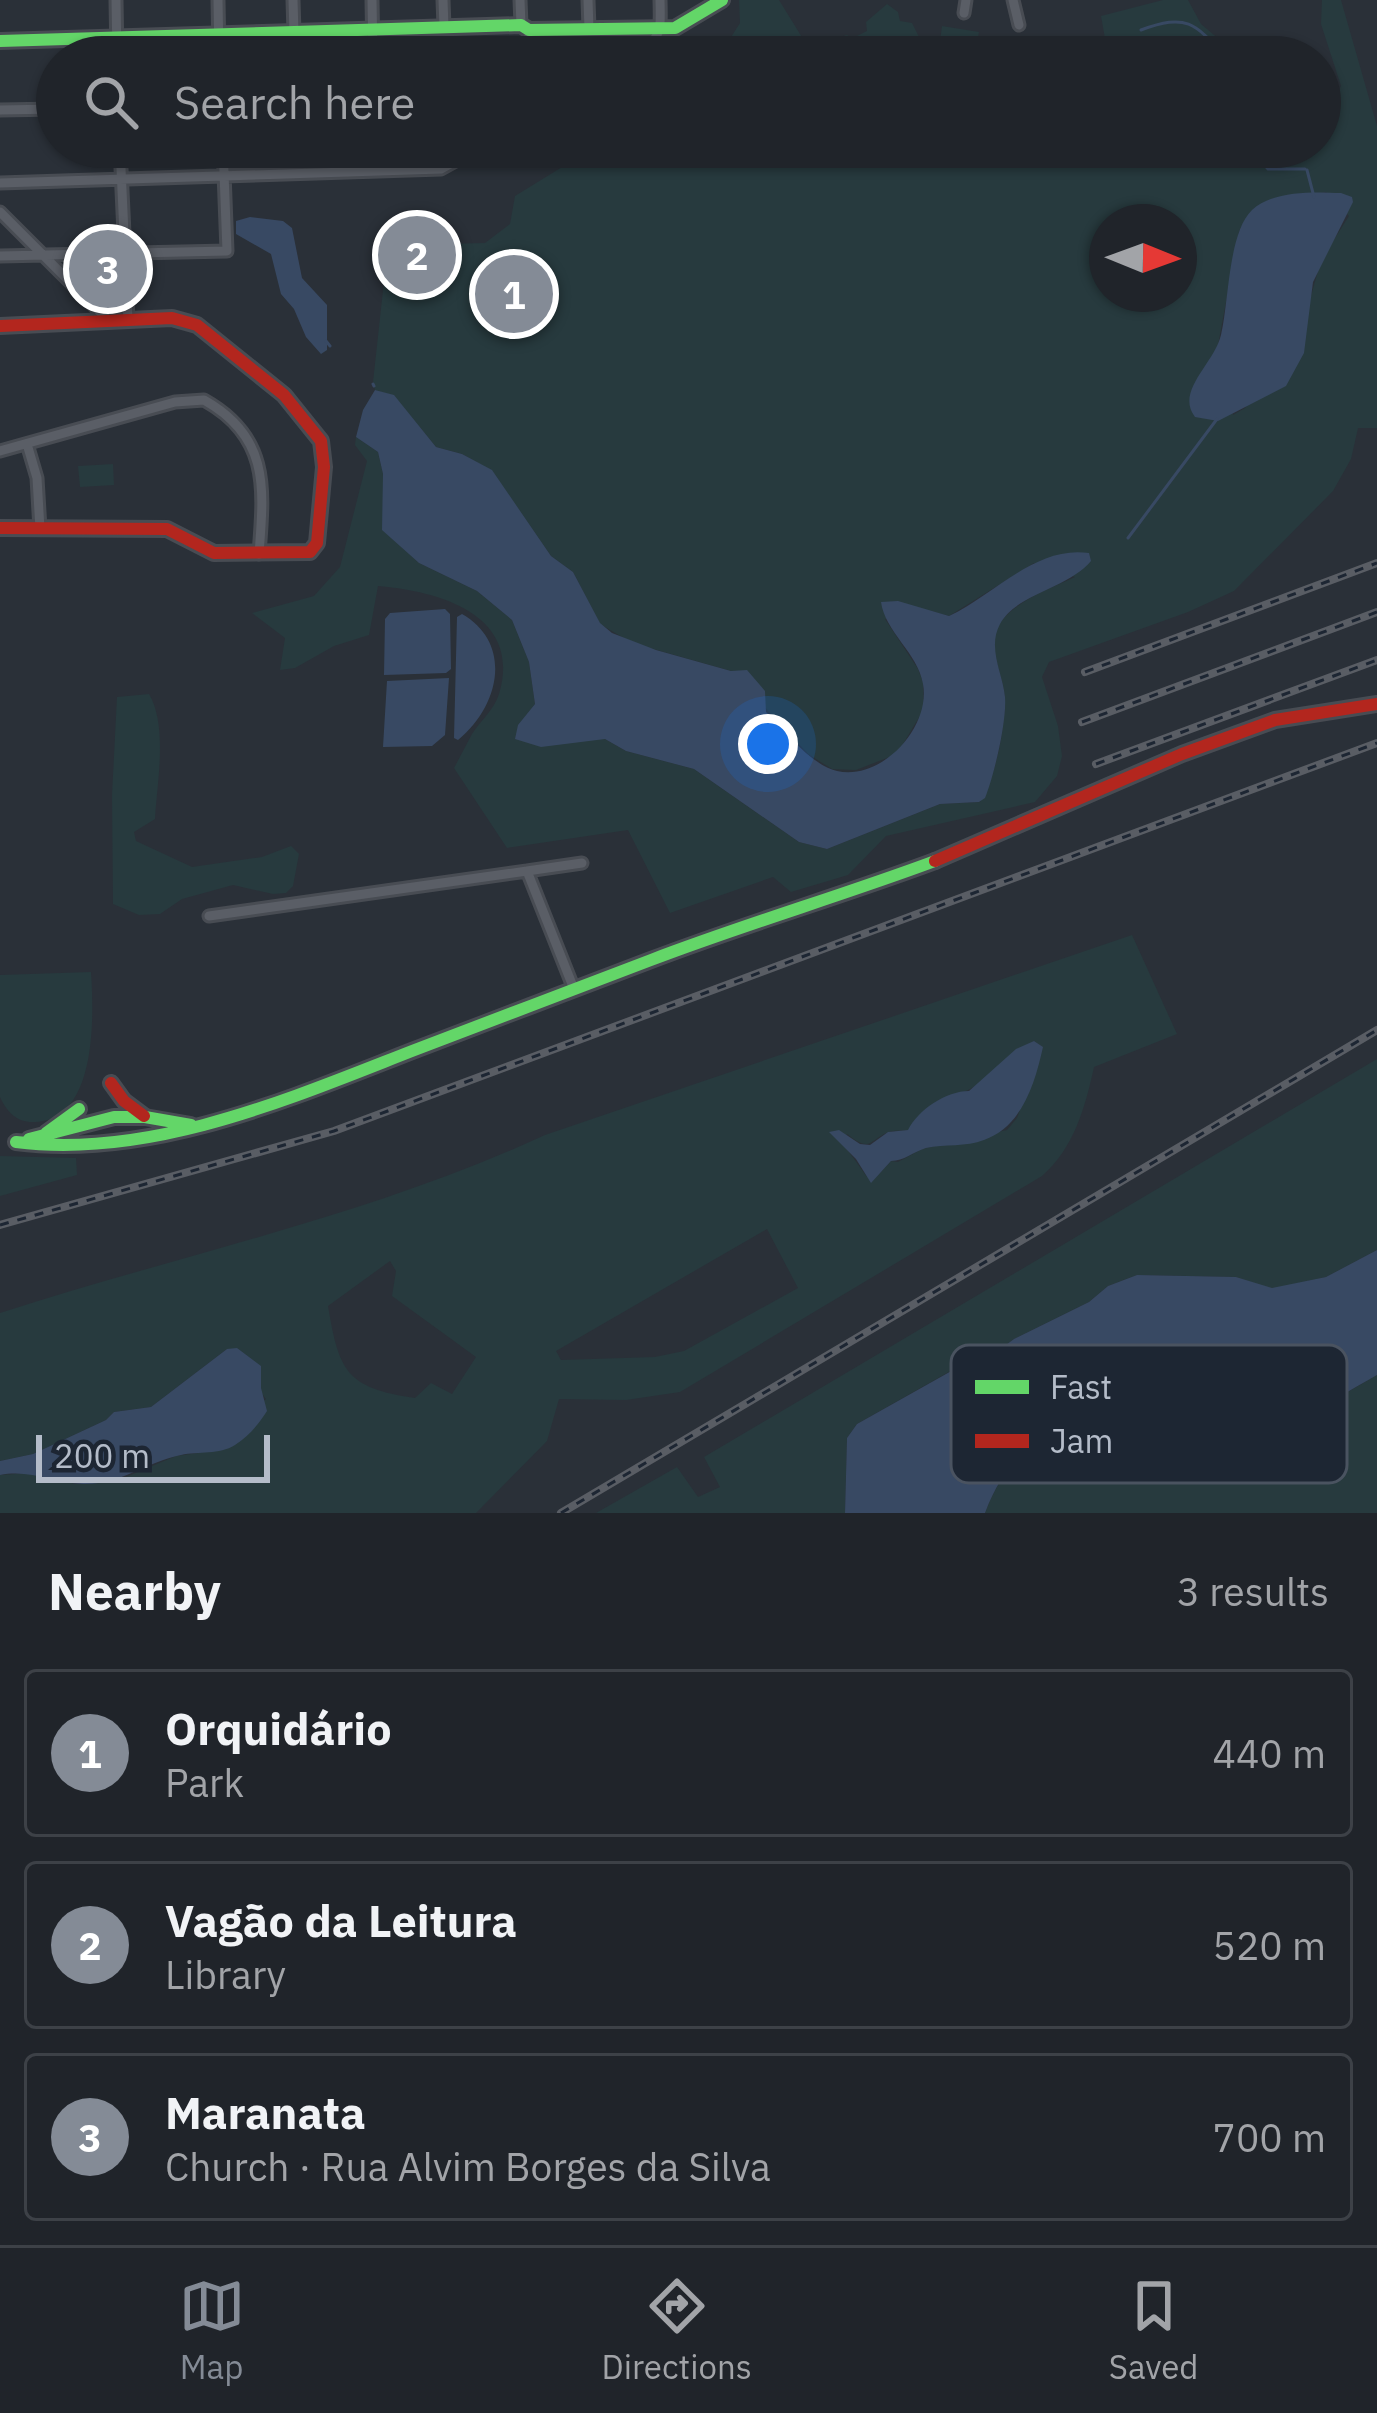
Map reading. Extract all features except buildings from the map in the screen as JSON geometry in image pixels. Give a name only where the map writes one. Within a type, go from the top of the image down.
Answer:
[{"type":"street","points":[[116,0],[117,36],[373,28],[675,28],[722,0]]},
{"type":"street","points":[[218,0],[219,35]]},
{"type":"street","points":[[293,0],[294,33]]},
{"type":"street","points":[[372,0],[373,36]]},
{"type":"street","points":[[443,0],[444,27]]},
{"type":"street","points":[[520,0],[526,36]]},
{"type":"street","points":[[588,0],[589,29]]},
{"type":"street","points":[[658,36],[660,0]]},
{"type":"street","points":[[964,14],[966,0]]},
{"type":"street","points":[[1013,0],[1019,25]]},
{"type":"street","points":[[0,41],[36,39]]},
{"type":"street","points":[[0,110],[36,109]]},
{"type":"street","points":[[121,168],[128,320]]},
{"type":"street","points":[[0,256],[227,251],[224,168]]},
{"type":"street","points":[[0,183],[443,168]]},
{"type":"street","points":[[0,212],[109,321]]},
{"type":"street","points":[[0,326],[172,318],[197,325],[284,394],[324,446],[316,548],[302,554],[214,553],[167,529],[0,528]]},
{"type":"street","points":[[0,451],[158,407],[204,400],[245,432],[256,453],[263,493],[259,554]]},
{"type":"street","points":[[28,444],[37,478],[40,529]]},
{"type":"street","points":[[198,1126],[145,1117],[114,1118],[16,1142],[110,1142],[198,1126],[332,1082],[752,921],[842,896],[956,854],[1182,754],[1275,720],[1377,704]]},
{"type":"street","points":[[209,916],[582,863]]},
{"type":"street","points":[[527,871],[574,989]]},
{"type":"street","points":[[111,1083],[145,1117]]},
{"type":"street","points":[[34,1138],[79,1109]]},
{"type":"green space","points":[[739,0],[779,0],[801,36],[732,36],[740,23]]},
{"type":"green space","points":[[1163,0],[1188,0],[1201,24],[1215,36],[1105,36],[1101,16]]},
{"type":"green space","points":[[1322,0],[1341,0],[1377,126],[1377,428],[1358,428],[1351,459],[1333,491],[1234,591],[1049,662],[1042,677],[1062,756],[1057,776],[1035,802],[886,836],[848,875],[791,892],[773,877],[670,913],[628,830],[507,848],[454,768],[497,700],[503,667],[499,644],[470,612],[426,594],[378,586],[369,635],[334,646],[295,668],[280,670],[285,638],[252,613],[314,596],[340,567],[367,461],[355,445],[356,437],[378,452],[383,530],[419,563],[477,591],[512,620],[529,662],[535,704],[518,726],[605,739],[626,751],[694,769],[799,842],[827,849],[940,804],[980,802],[995,767],[1004,714],[994,649],[996,629],[1018,606],[1075,577],[1034,563],[949,616],[931,611],[885,619],[918,669],[924,709],[897,754],[856,770],[832,769],[808,754],[731,671],[632,643],[600,624],[573,572],[551,556],[492,471],[462,454],[436,447],[394,396],[375,390],[385,272],[391,259],[444,244],[485,243],[510,224],[515,196],[560,168],[1341,168],[1341,36],[1325,36]],"holes":[[[1326,192],[1349,216],[1321,260],[1308,307],[1245,408],[1233,415],[1216,356],[1239,232],[1266,202]]]},
{"type":"green space","points":[[887,4],[898,12],[900,21],[912,23],[918,36],[857,36],[867,31],[866,22]]},
{"type":"green space","points":[[942,26],[979,32],[978,36],[941,36]]},
{"type":"green space","points":[[113,464],[114,485],[80,487],[78,466]]},
{"type":"green space","points":[[149,694],[160,738],[155,819],[134,832],[136,841],[192,867],[262,857],[291,846],[299,854],[293,886],[286,893],[233,885],[182,899],[160,914],[139,915],[113,904],[117,697]]},
{"type":"green space","points":[[1132,935],[1177,1034],[1094,1067],[1070,1140],[1042,1176],[680,1392],[626,1400],[559,1399],[547,1441],[476,1513],[0,1513],[0,1475],[30,1473],[76,1484],[114,1482],[176,1456],[198,1453],[266,1399],[227,1349],[151,1407],[114,1412],[33,1454],[0,1461],[0,1313],[412,1189],[545,1135]],"holes":[[[1034,1041],[1042,1047],[1040,1056],[1017,1118],[1007,1130],[922,1149],[867,1177],[844,1145],[847,1134],[866,1144],[889,1132],[909,1130],[922,1113],[971,1089]],[[767,1229],[798,1288],[684,1351],[655,1357],[561,1360],[556,1351]],[[390,1261],[396,1271],[392,1296],[476,1357],[452,1394],[431,1383],[415,1398],[374,1389],[360,1382],[342,1361],[328,1306]]]},
{"type":"green space","points":[[91,972],[91,1039],[81,1086],[55,1117],[35,1122],[18,1118],[0,1097],[0,975]]},
{"type":"green space","points":[[1377,1059],[1377,1250],[1326,1277],[1272,1289],[1236,1277],[1137,1275],[1108,1286],[1089,1302],[1006,1345],[951,1345],[951,1371],[857,1424],[847,1438],[845,1513],[596,1513],[677,1467],[698,1497],[720,1487],[704,1457]]},
{"type":"green space","points":[[0,1156],[76,1158],[77,1175],[0,1196]]},
{"type":"green space","points":[[1377,1375],[1377,1513],[985,1513],[1000,1483],[1347,1483],[1347,1392]]},
{"type":"water","points":[[1341,193],[1353,202],[1313,282],[1304,353],[1286,386],[1218,421],[1195,417],[1190,397],[1221,335],[1234,251],[1244,221],[1271,199]]},
{"type":"water","points":[[250,217],[283,221],[292,228],[302,278],[327,305],[327,350],[321,354],[281,294],[271,254],[236,234],[236,221]]},
{"type":"water","points":[[375,390],[394,395],[436,447],[492,470],[551,556],[573,572],[600,623],[612,633],[731,671],[747,670],[765,691],[766,712],[808,754],[837,771],[871,768],[886,759],[919,717],[923,700],[920,673],[881,602],[898,601],[949,616],[1051,557],[1089,553],[1091,561],[1070,578],[1018,605],[1000,624],[995,652],[1005,707],[985,798],[940,804],[827,849],[799,842],[694,769],[626,751],[605,739],[541,747],[515,739],[518,725],[535,704],[529,662],[512,620],[477,591],[419,563],[382,530],[383,474],[378,452],[356,437],[363,410]]},
{"type":"water","points":[[445,609],[450,614],[451,669],[384,675],[385,619],[390,613]]},
{"type":"water","points":[[462,614],[489,642],[495,676],[483,711],[458,740],[454,738],[457,617]]},
{"type":"water","points":[[449,678],[445,735],[432,746],[383,747],[387,681]]},
{"type":"water","points":[[1034,1041],[1043,1047],[1025,1102],[1008,1125],[984,1140],[926,1148],[891,1161],[871,1183],[856,1159],[829,1132],[839,1130],[870,1145],[888,1132],[908,1130],[934,1103],[969,1091],[1016,1049]]},
{"type":"water","points":[[1377,1250],[1377,1375],[1347,1391],[1347,1345],[1006,1345],[1089,1302],[1108,1286],[1137,1275],[1236,1277],[1272,1288],[1326,1277]]},
{"type":"water","points":[[237,1348],[261,1366],[267,1411],[235,1445],[168,1458],[96,1483],[0,1475],[0,1461],[33,1454],[114,1412],[151,1407],[227,1349]]},
{"type":"water","points":[[951,1371],[951,1483],[1000,1483],[985,1513],[845,1513],[847,1438],[857,1424]]},
{"type":"waterway","points":[[1141,30],[1180,22],[1206,36]]},
{"type":"waterway","points":[[1267,168],[1305,169]]},
{"type":"waterway","points":[[1307,170],[1314,197]]},
{"type":"waterway","points":[[326,341],[330,346]]},
{"type":"waterway","points":[[1128,538],[1217,419]]},
{"type":"railway","points":[[1085,672],[1377,563]]},
{"type":"railway","points":[[1082,722],[1377,612]]},
{"type":"railway","points":[[1096,764],[1377,660]]},
{"type":"railway","points":[[0,1225],[334,1131],[1377,743]]},
{"type":"railway","points":[[561,1513],[1377,1030]]},
{"type":"traffic: fast","points":[[163,36],[521,25],[529,30],[675,28],[722,0]]},
{"type":"traffic: fast","points":[[0,41],[36,40]]},
{"type":"traffic: fast","points":[[16,1142],[118,1142],[219,1121],[686,947],[935,861]]},
{"type":"traffic: fast","points":[[46,1133],[79,1109]]},
{"type":"traffic: fast","points":[[29,1139],[114,1117],[191,1125]]},
{"type":"traffic: jam","points":[[0,326],[172,318],[197,325],[284,395],[321,441],[324,467],[317,543],[310,552],[214,553],[167,529],[0,528]]},
{"type":"traffic: jam","points":[[935,861],[1182,754],[1275,720],[1377,704]]},
{"type":"traffic: jam","points":[[111,1083],[144,1116]]},
{"type":"place","name":"Vagão da Leitura","points":[[417,255]]},
{"type":"place","name":"Maranata","points":[[108,269]]},
{"type":"place","name":"Orquidário","points":[[514,294]]}]
